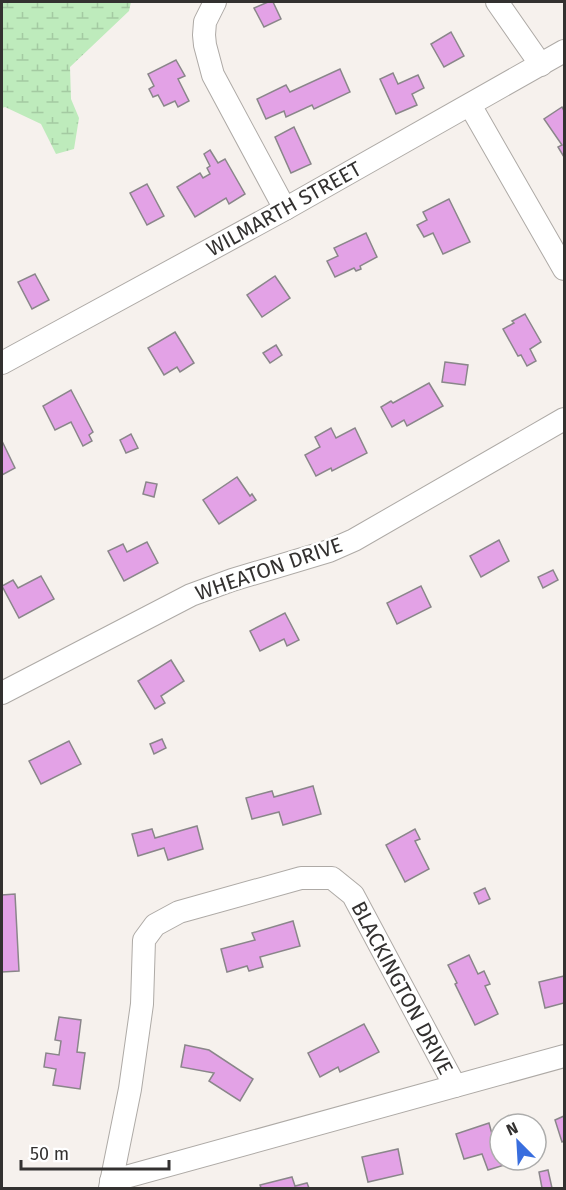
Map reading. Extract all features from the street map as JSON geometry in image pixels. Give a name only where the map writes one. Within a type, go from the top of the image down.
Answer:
[{"type":"street","points":[[215,2],[205,22],[204,35],[213,75],[285,209]]},
{"type":"street","points":[[497,2],[541,65]]},
{"type":"street","name":"WILMARTH STREET","points":[[2,363],[285,209],[564,51]]},
{"type":"street","points":[[470,105],[564,269]]},
{"type":"street","name":"WHEATON DRIVE","points":[[2,693],[191,595],[232,580],[329,551],[354,540],[564,419]]},
{"type":"street","name":"BLACKINGTON DRIVE","points":[[110,1185],[130,1089],[142,1004],[144,940],[155,925],[179,912],[301,878],[332,878],[353,895],[455,1086]]},
{"type":"street","points":[[110,1185],[564,1056]]},
{"type":"green space","points":[[2,2],[131,2],[129,11],[70,67],[71,99],[79,118],[74,149],[56,154],[41,124],[5,107],[2,108]]},
{"type":"building","points":[[273,2],[281,19],[264,27],[254,8]]},
{"type":"building","points":[[451,32],[464,56],[444,67],[431,44]]},
{"type":"building","points":[[176,60],[185,76],[178,79],[189,101],[178,107],[175,101],[164,106],[158,95],[153,97],[149,89],[154,86],[148,74]]},
{"type":"building","points":[[340,69],[350,92],[314,109],[312,105],[286,117],[284,111],[266,119],[257,99],[286,85],[290,92]]},
{"type":"building","points":[[393,73],[398,84],[418,75],[424,88],[412,94],[417,105],[396,114],[380,79]]},
{"type":"building","points":[[562,107],[564,111],[564,157],[558,147],[562,145],[544,119]]},
{"type":"building","points":[[294,127],[311,164],[291,173],[275,137]]},
{"type":"building","points":[[210,150],[218,163],[225,159],[245,194],[229,204],[226,198],[195,217],[177,187],[200,173],[203,178],[210,174],[207,168],[210,166],[204,154]]},
{"type":"building","points":[[147,184],[164,216],[147,225],[130,193]]},
{"type":"building","points":[[449,199],[470,242],[443,254],[433,233],[424,237],[417,225],[427,220],[423,212]]},
{"type":"building","points":[[366,233],[377,257],[360,266],[361,269],[356,271],[354,268],[335,277],[327,261],[338,256],[334,248]]},
{"type":"building","points":[[35,274],[49,300],[32,309],[18,282]]},
{"type":"building","points":[[275,276],[290,298],[262,317],[247,295]]},
{"type":"building","points":[[525,314],[541,342],[530,349],[536,361],[527,366],[521,355],[518,356],[503,329]]},
{"type":"building","points":[[175,332],[194,363],[180,372],[177,367],[164,375],[148,348]]},
{"type":"building","points":[[276,345],[282,355],[270,363],[263,353]]},
{"type":"building","points":[[445,362],[468,365],[465,385],[442,382]]},
{"type":"building","points":[[429,383],[443,406],[407,426],[404,420],[392,427],[381,407]]},
{"type":"building","points":[[71,390],[93,432],[89,435],[92,441],[83,446],[71,422],[55,430],[43,406]]},
{"type":"building","points":[[331,428],[336,438],[355,428],[367,453],[332,471],[331,468],[316,476],[305,455],[320,447],[315,437]]},
{"type":"building","points":[[131,434],[138,448],[126,453],[120,440]]},
{"type":"building","points":[[2,441],[15,468],[2,475]]},
{"type":"building","points":[[237,477],[250,496],[252,494],[256,500],[219,524],[203,500]]},
{"type":"building","points":[[146,482],[157,484],[154,497],[143,494]]},
{"type":"building","points":[[499,540],[509,561],[481,577],[470,556]]},
{"type":"building","points":[[147,542],[158,563],[124,581],[108,551],[123,544],[127,552]]},
{"type":"building","points":[[553,570],[558,580],[543,588],[538,577]]},
{"type":"building","points":[[41,576],[54,599],[19,618],[2,586],[13,580],[18,588]]},
{"type":"building","points":[[421,586],[431,607],[397,624],[387,603]]},
{"type":"building","points":[[285,613],[299,640],[287,646],[284,639],[260,651],[250,631]]},
{"type":"building","points":[[171,660],[184,681],[161,696],[165,703],[155,709],[138,681]]},
{"type":"building","points":[[162,739],[166,748],[154,754],[150,744]]},
{"type":"building","points":[[69,741],[81,764],[41,784],[29,761]]},
{"type":"building","points":[[313,786],[321,814],[283,825],[279,812],[252,819],[246,798],[272,791],[274,797]]},
{"type":"building","points":[[197,826],[203,849],[168,860],[164,848],[138,856],[132,834],[152,829],[155,838]]},
{"type":"building","points":[[415,829],[420,839],[415,841],[429,869],[405,882],[386,845]]},
{"type":"building","points":[[485,888],[490,899],[479,904],[474,893]]},
{"type":"building","points":[[15,894],[19,971],[2,972],[2,895]]},
{"type":"building","points":[[293,921],[300,946],[260,957],[263,967],[249,971],[247,966],[227,972],[221,949],[255,940],[252,933]]},
{"type":"building","points":[[469,955],[478,974],[484,971],[490,984],[485,986],[498,1014],[475,1025],[448,965]]},
{"type":"building","points":[[564,976],[564,1003],[545,1008],[539,982]]},
{"type":"building","points":[[59,1017],[81,1020],[77,1052],[85,1053],[80,1089],[53,1085],[56,1069],[44,1067],[46,1053],[59,1055],[61,1041],[55,1040]]},
{"type":"building","points":[[364,1024],[379,1052],[340,1072],[338,1067],[320,1077],[308,1053]]},
{"type":"building","points":[[185,1045],[209,1050],[253,1079],[240,1101],[209,1081],[214,1073],[181,1067]]},
{"type":"building","points":[[564,1116],[564,1141],[562,1142],[555,1120]]},
{"type":"building","points":[[488,1123],[488,1170],[482,1154],[464,1159],[456,1134]]},
{"type":"building","points":[[398,1149],[403,1174],[368,1182],[362,1157]]},
{"type":"building","points":[[548,1170],[552,1188],[542,1188],[539,1172],[548,1172]]},
{"type":"building","points":[[292,1177],[295,1186],[307,1183],[309,1188],[261,1188],[260,1185]]}]
